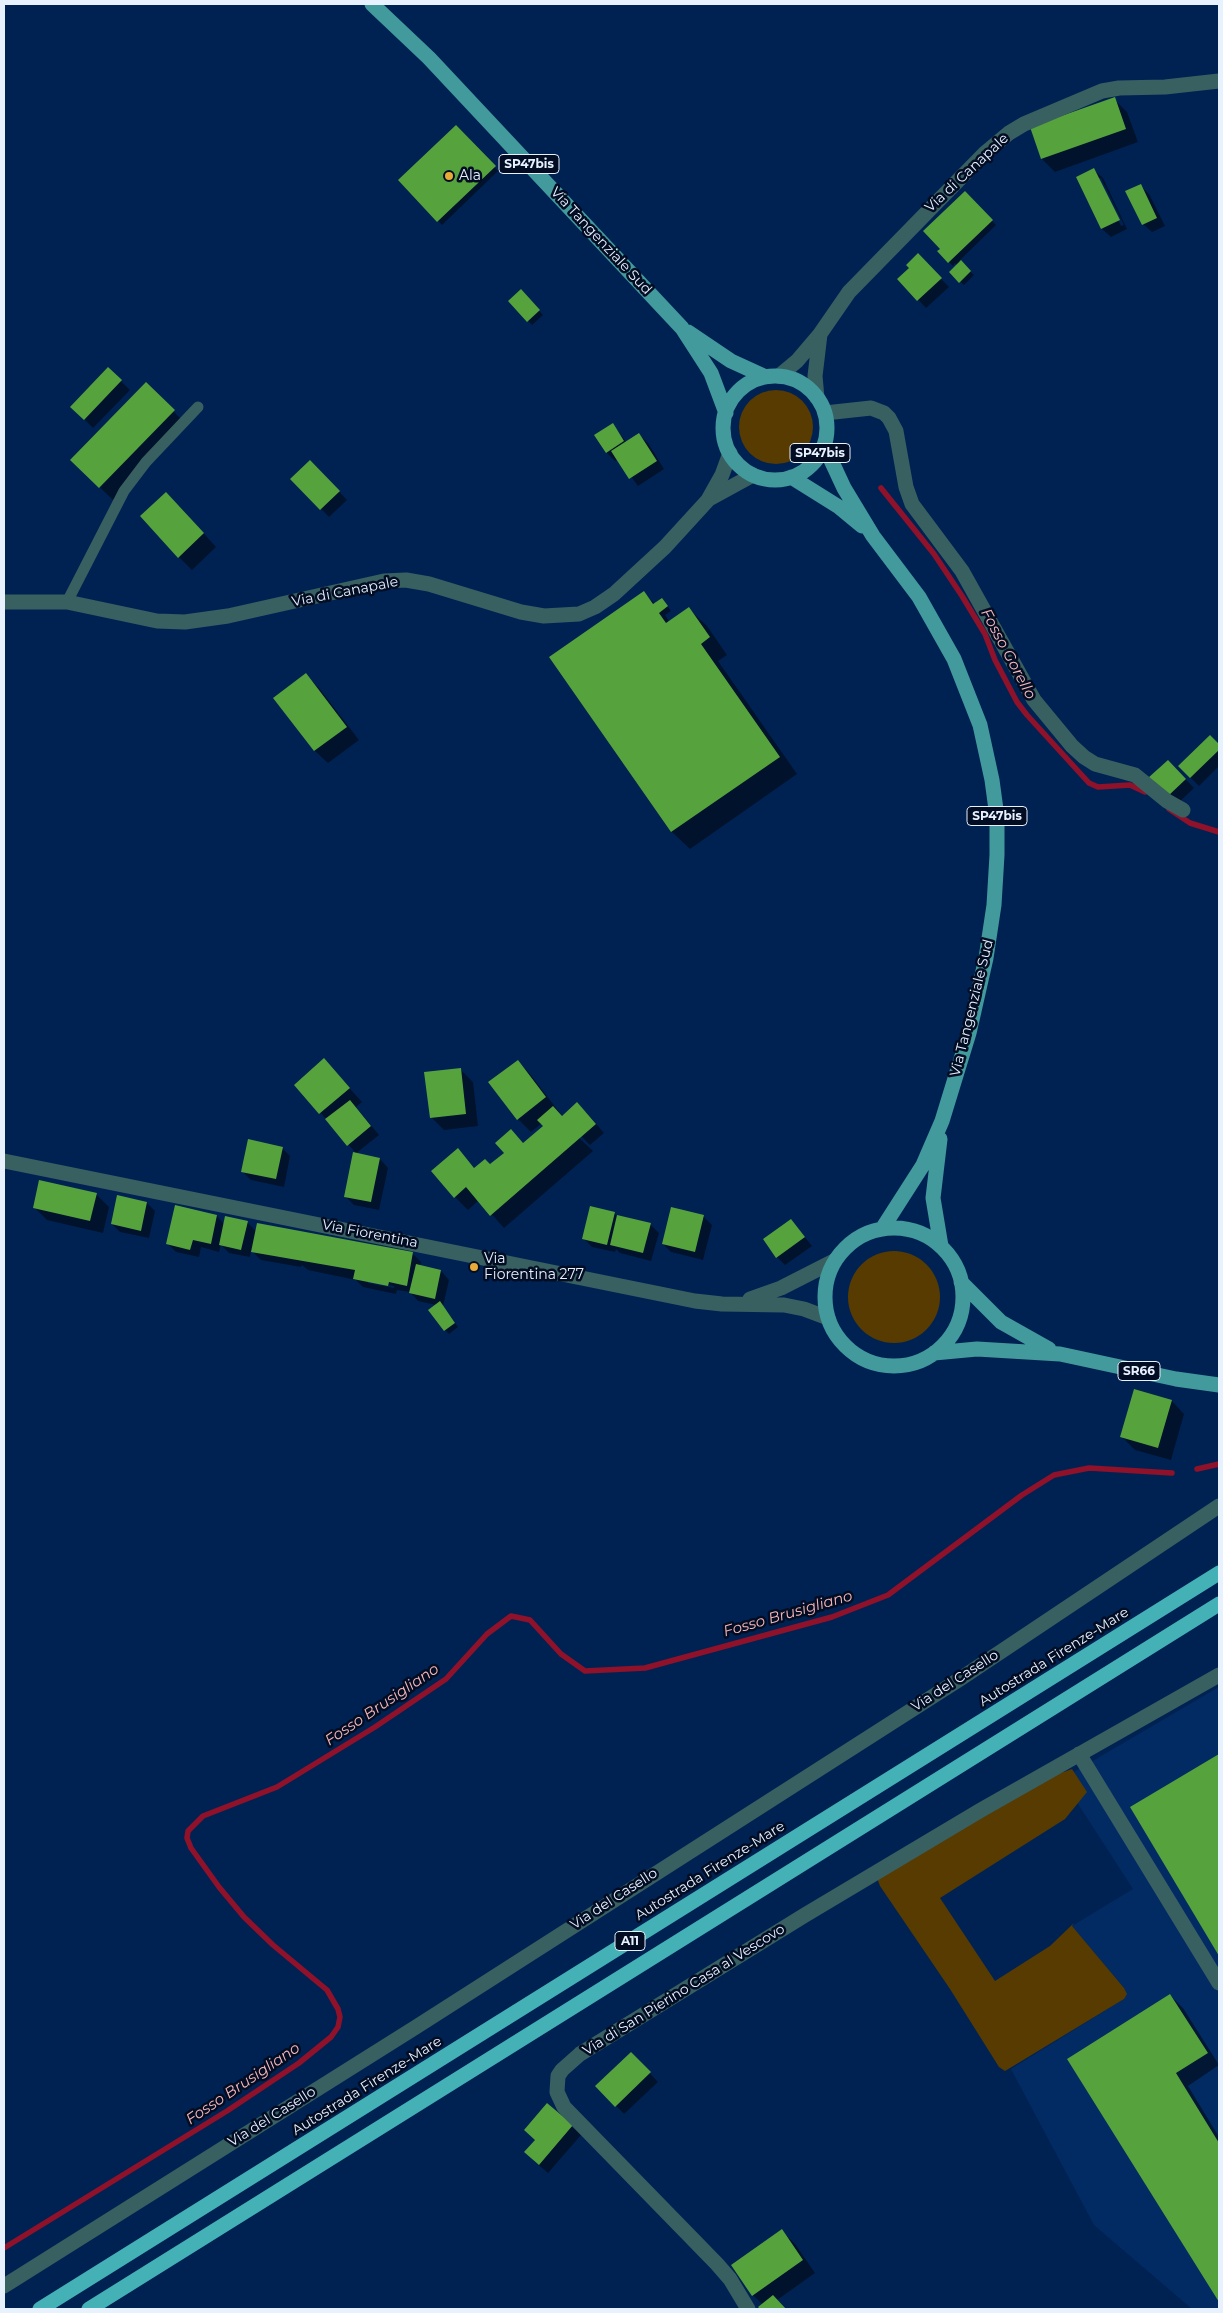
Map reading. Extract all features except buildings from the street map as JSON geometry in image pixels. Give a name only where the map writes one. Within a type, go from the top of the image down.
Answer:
[{"type":"highway","name":"Autostrada Firenze-Mare","points":[[40,2309],[1219,1573]]},
{"type":"highway","name":"A11","points":[[89,2309],[1219,1604]]},
{"type":"main road","name":"Via Tangenziale Sud","points":[[372,4],[429,58],[682,328],[711,373],[726,413],[724,430],[730,453]]},
{"type":"main road","name":"Via Tangenziale Sud","points":[[682,328],[731,361],[773,377],[800,383],[817,398],[825,413],[827,430],[824,445],[811,465],[791,477],[839,507],[872,536]]},
{"type":"main road","points":[[726,413],[734,397],[741,389],[750,383],[773,377]]},
{"type":"main road","name":"Via Tangenziale Sud","points":[[824,445],[844,488],[872,536],[919,597],[938,628],[958,668],[980,725],[991,771],[997,817],[994,905],[986,958],[969,1032],[942,1121],[923,1164],[882,1229]]},
{"type":"main road","name":"SP47bis","points":[[730,453],[738,464],[753,474],[772,479],[791,477]]},
{"type":"main road","name":"Via Tangenziale Sud","points":[[942,1121],[934,1191],[934,1208],[942,1246]]},
{"type":"main road","points":[[901,1228],[920,1232],[942,1246],[952,1259],[961,1282],[962,1304],[956,1326],[950,1336],[934,1353],[924,1359],[902,1365],[878,1364],[867,1360],[843,1344],[828,1318],[825,1289],[834,1261],[846,1248],[860,1237],[882,1229],[901,1228]]},
{"type":"main road","name":"SR66","points":[[961,1282],[1001,1322],[1026,1338],[1060,1354]]},
{"type":"main road","name":"SR66","points":[[934,1353],[977,1349],[1060,1354],[1176,1379],[1219,1386]]},
{"type":"street","name":"Via di Canapale","points":[[773,377],[797,361],[820,334],[849,292],[906,232],[985,153],[1024,124],[1102,92],[1119,88],[1165,87],[1219,80]]},
{"type":"street","points":[[817,398],[815,376],[820,334]]},
{"type":"street","points":[[825,413],[871,408],[884,413],[889,418],[896,431],[906,487],[912,504],[962,571],[1034,700],[1084,757],[1095,764],[1136,775],[1167,801],[1183,810]]},
{"type":"street","name":"Via di Canapale","points":[[4,602],[66,602],[157,621],[186,622],[228,616],[384,581],[406,580],[429,584],[521,612],[544,616],[579,614],[595,607],[620,588],[665,547],[708,500],[722,475],[730,453]]},
{"type":"street","points":[[708,500],[753,474]]},
{"type":"street","name":"Via Fiorentina","points":[[4,1161],[695,1301],[795,1306],[828,1318]]},
{"type":"street","name":"Via Fiorentina","points":[[737,1304],[775,1291],[834,1261]]},
{"type":"street","name":"Via del Casello","points":[[4,2286],[416,2027],[960,1679],[1219,1506]]},
{"type":"street","name":"Via di San Pierino Casa al Vescovo","points":[[748,2309],[730,2280],[717,2264],[564,2107],[557,2092],[558,2076],[562,2070],[580,2054],[805,1915],[1079,1754],[1219,1675]]},
{"type":"street","points":[[1079,1754],[1219,1983]]},
{"type":"lane","points":[[66,602],[124,491],[146,462],[198,407]]},
{"type":"shaded area","points":[[769,390],[783,390],[797,396],[807,406],[813,420],[813,434],[807,448],[797,458],[783,464],[769,464],[755,458],[745,448],[739,434],[739,420],[745,406],[755,396]]},
{"type":"shaded area","points":[[894,1251],[912,1255],[926,1265],[936,1279],[940,1297],[936,1315],[926,1329],[912,1339],[894,1343],[876,1339],[862,1329],[852,1315],[848,1297],[852,1279],[862,1265],[876,1255]]},
{"type":"shaded area","points":[[1219,1687],[1219,2309],[1192,2309],[1094,2225],[1011,2069],[1124,1999],[1124,1988],[1072,1926],[1133,1889],[1062,1779]]},
{"type":"shaded area","points":[[1072,1769],[1087,1792],[1065,1819],[940,1898],[995,1981],[1050,1946],[1074,1923],[1072,1926],[1127,1994],[1124,1999],[1005,2071],[999,2067],[950,1989],[880,1886],[877,1878],[1052,1776]]},
{"type":"waterway","name":"Fosso Gorello","points":[[881,488],[934,554],[962,596],[985,634],[995,660],[1017,702],[1027,715],[1089,783],[1098,787],[1130,785],[1145,792]]},
{"type":"waterway","name":"Fosso Gorello","points":[[1169,809],[1190,823],[1219,832]]},
{"type":"waterway","name":"Fosso Brusigliano","points":[[1197,1469],[1219,1464]]},
{"type":"waterway","name":"Fosso Brusigliano","points":[[4,2248],[227,2111],[299,2063],[331,2037],[338,2027],[340,2017],[338,2009],[327,1990],[273,1945],[244,1917],[219,1887],[191,1848],[187,1838],[188,1831],[203,1816],[277,1787],[375,1727],[446,1679],[487,1634],[511,1616],[530,1620],[561,1654],[585,1671],[645,1668],[832,1617],[888,1595],[1022,1495],[1054,1475],[1089,1468],[1172,1473]]},
{"type":"place","name":"Ala","points":[[449,176]]},
{"type":"place","name":"Via Fiorentina 277","points":[[474,1267]]}]
